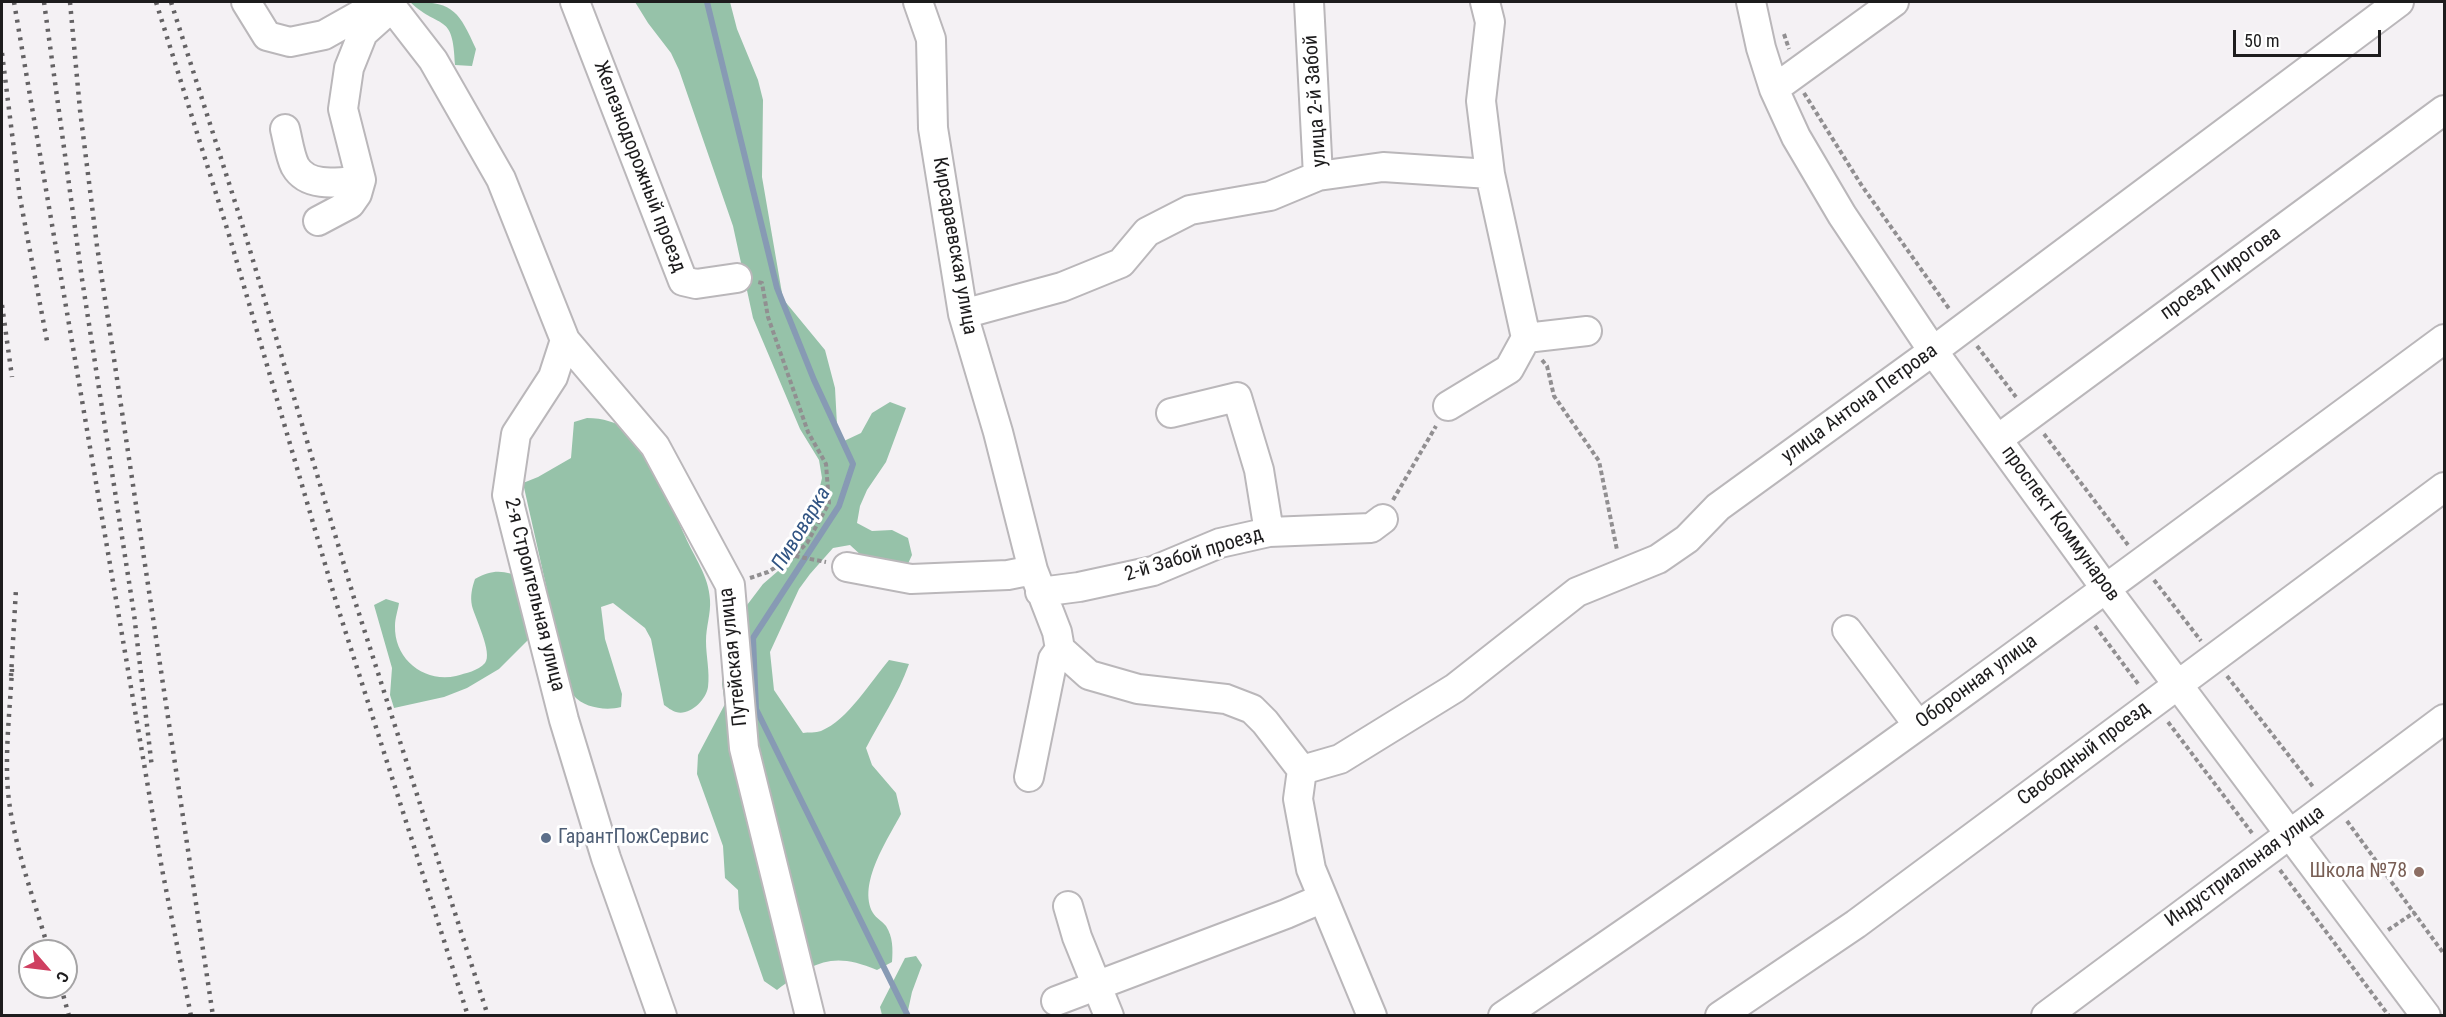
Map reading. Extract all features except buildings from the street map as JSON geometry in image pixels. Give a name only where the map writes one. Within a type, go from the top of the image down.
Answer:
[{"type":"street","points":[[246,2],[267,36],[290,42],[324,35],[388,3]]},
{"type":"street","name":"Железнодорожный проезд","points":[[575,2],[683,281],[696,284],[737,278]]},
{"type":"street","name":"Кирсараевская улица","points":[[918,2],[931,39],[933,128],[963,314],[998,432],[1036,581],[1057,632],[1060,649]]},
{"type":"street","name":"улица 2-й Забой","points":[[1309,2],[1318,176],[1383,167],[1490,174]]},
{"type":"street","points":[[1448,406],[1509,369],[1526,338],[1490,174],[1481,101],[1490,22],[1485,2]]},
{"type":"street","name":"проспект Коммунаров","points":[[1750,2],[1774,89],[1796,137],[1842,215],[1933,351],[2106,589],[2426,1016]]},
{"type":"street","points":[[1774,89],[1894,2]]},
{"type":"street","name":"улица Антона Петрова","points":[[1302,770],[1340,759],[1455,688],[1577,592],[1658,559],[1687,539],[1718,507],[1933,351],[2399,2]]},
{"type":"street","points":[[318,220],[350,204],[357,194],[361,180],[343,109],[349,68],[363,33],[388,3]]},
{"type":"street","points":[[388,3],[433,60],[501,179],[565,340]]},
{"type":"street","name":"проезд Пирогова","points":[[1998,439],[2445,110]]},
{"type":"street","points":[[285,129],[296,166],[306,177],[319,182],[337,183],[361,180]]},
{"type":"street","points":[[963,314],[1062,287],[1121,263],[1147,232],[1190,210],[1270,196],[1318,176]]},
{"type":"street","points":[[1526,338],[1587,331]]},
{"type":"street","name":"Оборонная улица","points":[[1503,1016],[1918,725],[2445,339]]},
{"type":"street","name":"Путейская улица","points":[[565,340],[655,446],[730,585],[744,748],[810,1016]]},
{"type":"street","name":"2-я Строительная улица","points":[[565,340],[553,376],[516,434],[507,495],[564,720],[606,858],[662,1016]]},
{"type":"street","points":[[1171,412],[1238,397],[1259,470],[1269,532]]},
{"type":"street","name":"Свободный проезд","points":[[1720,1016],[1856,924],[2445,487]]},
{"type":"street","name":"2-й Забой проезд","points":[[847,567],[911,579],[1008,575],[1079,587],[1153,571],[1220,543],[1269,532],[1371,528],[1383,519]]},
{"type":"street","points":[[1847,630],[1918,725]]},
{"type":"street","points":[[1029,777],[1053,659],[1060,649],[1089,675],[1138,689],[1226,699],[1252,709],[1265,722],[1302,770],[1298,799],[1311,869],[1372,1016]]},
{"type":"street","name":"Индустриальная улица","points":[[2046,1016],[2109,966],[2445,719]]},
{"type":"street","points":[[1056,1001],[1323,898]]},
{"type":"street","points":[[1068,906],[1077,937],[1109,1016]]},
{"type":"path","points":[[1783,30],[1804,93],[1862,186],[1950,310]]},
{"type":"path","points":[[730,585],[768,572],[794,556],[807,543],[829,503],[826,464],[808,432],[768,317],[762,283],[737,278]]},
{"type":"path","points":[[1526,338],[1547,366],[1554,396],[1599,461],[1622,575]]},
{"type":"path","points":[[1383,519],[1448,406]]},
{"type":"path","points":[[794,556],[819,561]]},
{"type":"path","points":[[2081,607],[2390,1016]]},
{"type":"path","points":[[2382,935],[2415,912]]},
{"type":"green space","points":[[410,2],[445,6],[459,17],[476,49],[472,66],[455,65],[454,48],[448,29]]},
{"type":"green space","points":[[635,2],[730,2],[737,29],[758,80],[763,100],[762,177],[783,299],[825,350],[835,388],[837,425],[844,441],[861,433],[872,413],[890,402],[906,408],[886,462],[867,490],[860,506],[857,523],[872,531],[892,530],[908,538],[912,555],[907,566],[863,557],[850,545],[833,548],[799,589],[770,652],[774,690],[803,733],[821,731],[831,726],[850,709],[889,660],[909,664],[895,697],[866,748],[872,765],[896,793],[901,814],[876,862],[869,889],[869,901],[873,913],[886,926],[890,934],[892,962],[877,970],[848,961],[824,962],[802,972],[777,990],[764,981],[739,909],[738,890],[725,878],[723,846],[697,774],[698,755],[725,704],[722,684],[724,646],[741,613],[763,584],[778,571],[805,533],[813,516],[822,478],[819,460],[800,429],[753,318],[733,226],[679,70],[671,53]]},
{"type":"green space","points":[[587,418],[609,421],[627,430],[641,443],[662,478],[685,536],[704,575],[710,605],[706,641],[708,687],[701,702],[687,712],[681,713],[664,705],[651,639],[645,628],[613,603],[601,607],[605,639],[622,694],[621,707],[609,709],[589,706],[573,695],[543,637],[529,639],[499,669],[467,688],[444,697],[394,708],[390,695],[392,668],[374,605],[386,599],[399,603],[395,620],[396,638],[405,658],[422,672],[433,676],[456,676],[482,666],[487,658],[487,652],[472,606],[475,579],[485,574],[503,572],[520,577],[547,590],[523,483],[571,458],[574,422]]},
{"type":"green space","points":[[916,956],[922,965],[912,992],[907,1015],[882,1015],[880,1007],[905,958]]},
{"type":"waterway","name":"Пивоварка","points":[[707,2],[777,288],[814,380],[853,464],[839,506],[753,638],[756,709],[908,1016]]},
{"type":"railway","points":[[14,2],[162,869],[191,1016]]},
{"type":"railway","points":[[44,2],[82,279],[134,614],[152,768]]},
{"type":"railway","points":[[70,2],[80,110],[97,246],[213,1016]]},
{"type":"railway","points":[[156,2],[229,235],[337,605],[468,1016]]},
{"type":"railway","points":[[171,2],[243,227],[354,598],[488,1016]]},
{"type":"railway","points":[[2,53],[20,198],[47,341]]},
{"type":"railway","points":[[2,305],[12,377]]},
{"type":"railway","points":[[11,676],[16,589]]},
{"type":"railway","points":[[12,669],[7,756],[10,808],[22,862],[45,939]]},
{"type":"railway","points":[[64,999],[69,1016]]},
{"type":"place","name":"ГарантПожСервис","points":[[546,838]]},
{"type":"place","name":"Школа №78","points":[[2419,872]]}]
